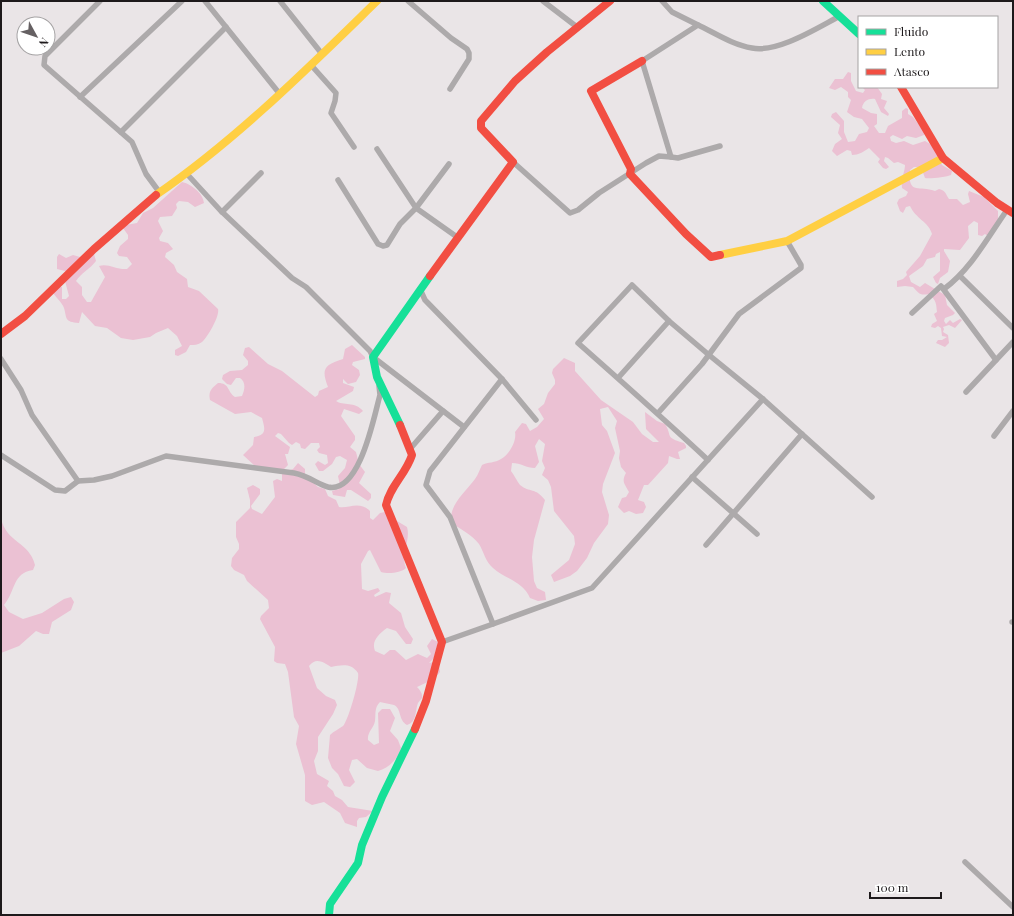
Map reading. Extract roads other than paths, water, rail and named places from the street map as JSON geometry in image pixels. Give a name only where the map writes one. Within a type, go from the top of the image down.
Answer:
[{"type":"street","points":[[100,1],[45,56],[43,62],[45,67],[132,142],[146,174],[160,193]]},
{"type":"street","points":[[80,97],[182,1]]},
{"type":"street","points":[[205,1],[280,93]]},
{"type":"street","points":[[280,1],[322,54]]},
{"type":"street","points":[[1,334],[25,316],[94,249],[160,193],[187,174],[280,93],[377,1]]},
{"type":"street","points":[[408,1],[469,53],[469,59],[450,89]]},
{"type":"street","points":[[543,1],[577,27]]},
{"type":"street","points":[[610,1],[577,27],[515,81],[481,122],[481,128],[513,162],[570,213],[578,210],[599,193],[659,156],[667,144]]},
{"type":"street","points":[[662,1],[672,12],[727,40],[752,48],[769,48],[789,41],[840,16]]},
{"type":"street","points":[[823,1],[858,33]]},
{"type":"street","points":[[698,25],[642,61],[591,91],[631,169],[630,174],[686,234],[710,256],[787,241],[943,158]]},
{"type":"street","points":[[121,132],[226,27]]},
{"type":"street","points":[[642,61],[671,157]]},
{"type":"street","points":[[311,65],[336,93],[331,114],[354,147]]},
{"type":"street","points":[[902,88],[943,158],[1010,211],[960,276],[944,289]]},
{"type":"street","points":[[659,156],[678,158],[720,146]]},
{"type":"street","points":[[377,149],[416,208],[457,237]]},
{"type":"street","points":[[329,915],[330,904],[350,877],[358,863],[362,845],[382,797],[413,735],[426,702],[442,642],[386,505],[391,489],[403,476],[410,465],[412,455],[379,384],[373,365],[373,357],[457,237],[513,162]]},
{"type":"street","points":[[338,180],[380,246],[387,245],[400,224],[416,208],[449,164]]},
{"type":"street","points":[[222,212],[261,173]]},
{"type":"street","points":[[187,174],[222,212],[292,278],[306,286],[370,351],[373,357],[464,427]]},
{"type":"street","points":[[658,413],[709,355],[739,314],[801,268],[802,265],[787,241]]},
{"type":"street","points":[[960,276],[1013,328]]},
{"type":"street","points":[[708,460],[658,413],[578,344],[632,285],[669,320],[763,399],[872,497]]},
{"type":"street","points":[[912,313],[941,286],[996,360]]},
{"type":"street","points":[[420,289],[425,300],[502,379],[536,420]]},
{"type":"street","points":[[618,378],[669,320]]},
{"type":"street","points":[[966,392],[1013,342]]},
{"type":"street","points":[[1,359],[21,390],[32,415],[78,480]]},
{"type":"street","points":[[493,624],[450,517],[428,490],[426,485],[430,471],[502,379]]},
{"type":"street","points":[[1,455],[55,490],[65,491],[78,480],[94,480],[112,476],[166,456],[306,475],[329,487],[340,485],[350,478],[359,464],[380,395],[379,384]]},
{"type":"street","points":[[442,642],[592,588],[763,399]]},
{"type":"street","points":[[410,449],[443,411]]},
{"type":"street","points":[[994,436],[1013,411]]},
{"type":"street","points":[[706,545],[732,513],[802,434]]},
{"type":"street","points":[[692,477],[757,534]]},
{"type":"street","points":[[965,862],[1013,907]]}]
